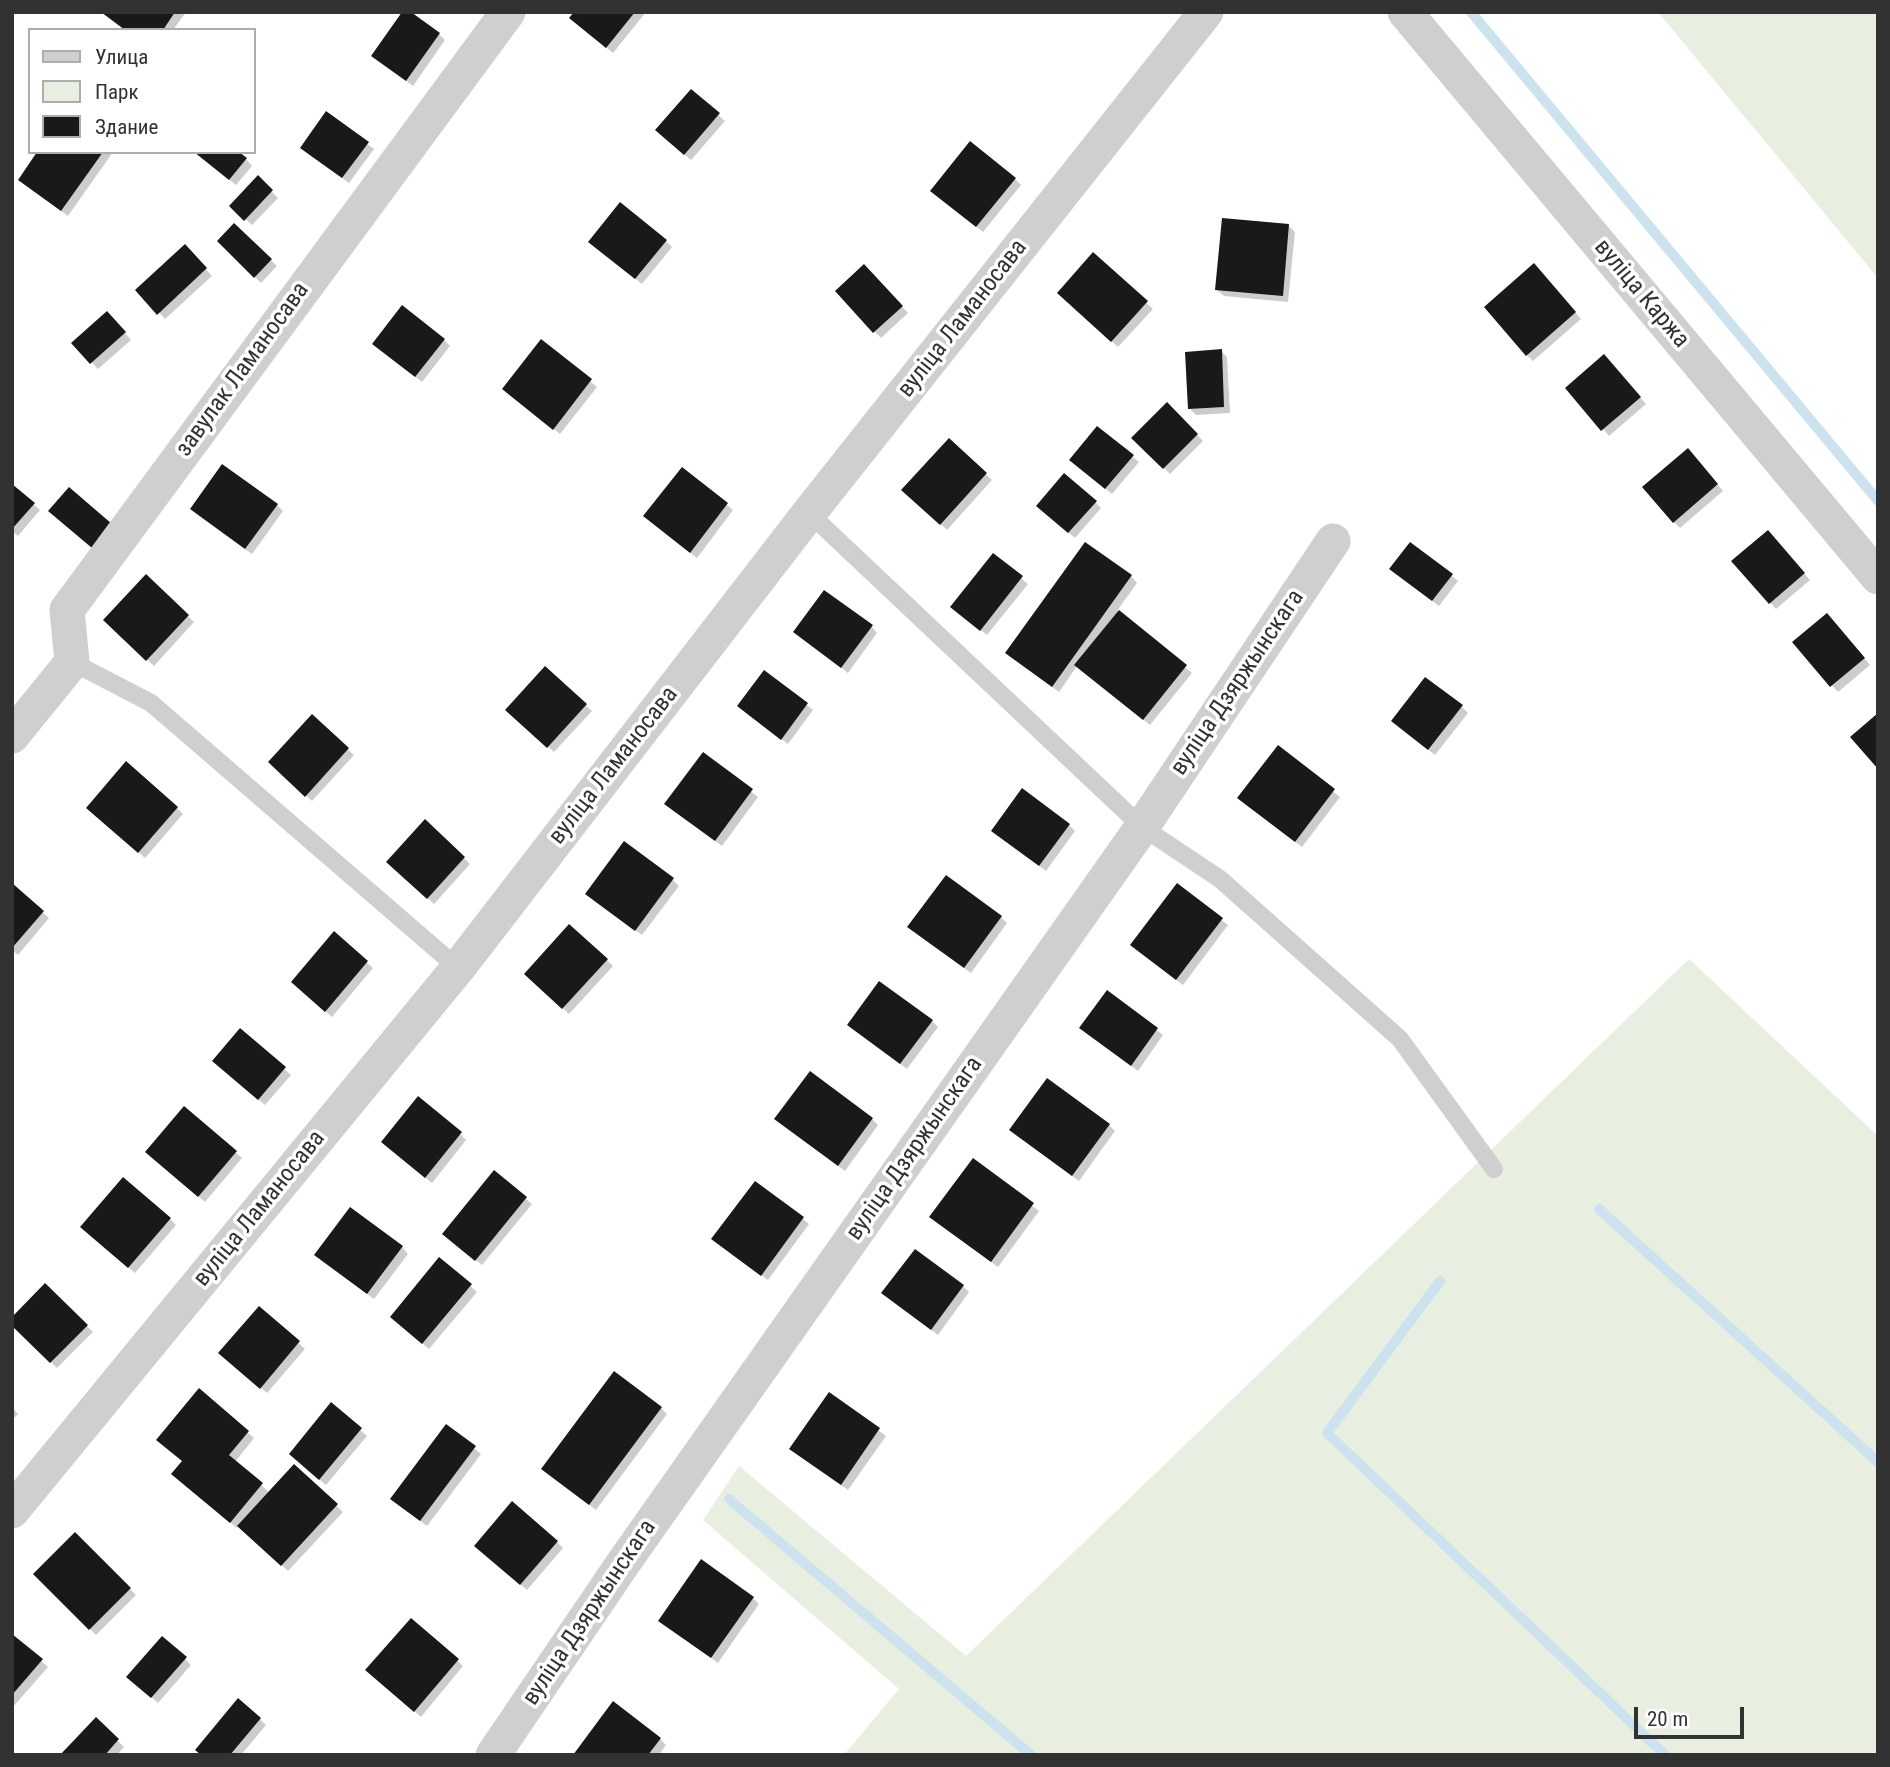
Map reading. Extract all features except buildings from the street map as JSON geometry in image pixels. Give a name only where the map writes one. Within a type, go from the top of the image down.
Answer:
[{"type":"street","name":"завулак Ламаносава","points":[[72,662],[67,610],[508,12]]},
{"type":"street","name":"вуліца Ламаносава","points":[[12,1511],[458,968],[809,513],[1206,12]]},
{"type":"street","name":"вуліца Каржа","points":[[1405,12],[1878,577]]},
{"type":"street","name":"вуліца Дзяржынскага","points":[[493,1755],[632,1550],[1142,827],[1334,541]]},
{"type":"street","points":[[12,736],[72,662]]},
{"type":"lane","points":[[809,513],[1142,827],[1220,879],[1399,1039],[1494,1169]]},
{"type":"lane","points":[[72,662],[151,703],[458,968]]},
{"type":"green space","points":[[1658,12],[1878,12],[1878,278]]},
{"type":"green space","points":[[1689,959],[1878,1136],[1878,1755],[844,1755],[899,1689],[703,1520],[739,1466],[966,1656]]},
{"type":"waterway","points":[[1471,12],[1878,501]]},
{"type":"waterway","points":[[1599,1209],[1878,1462]]},
{"type":"waterway","points":[[1440,1281],[1327,1433],[1665,1755]]},
{"type":"waterway","points":[[729,1499],[1031,1755]]}]
